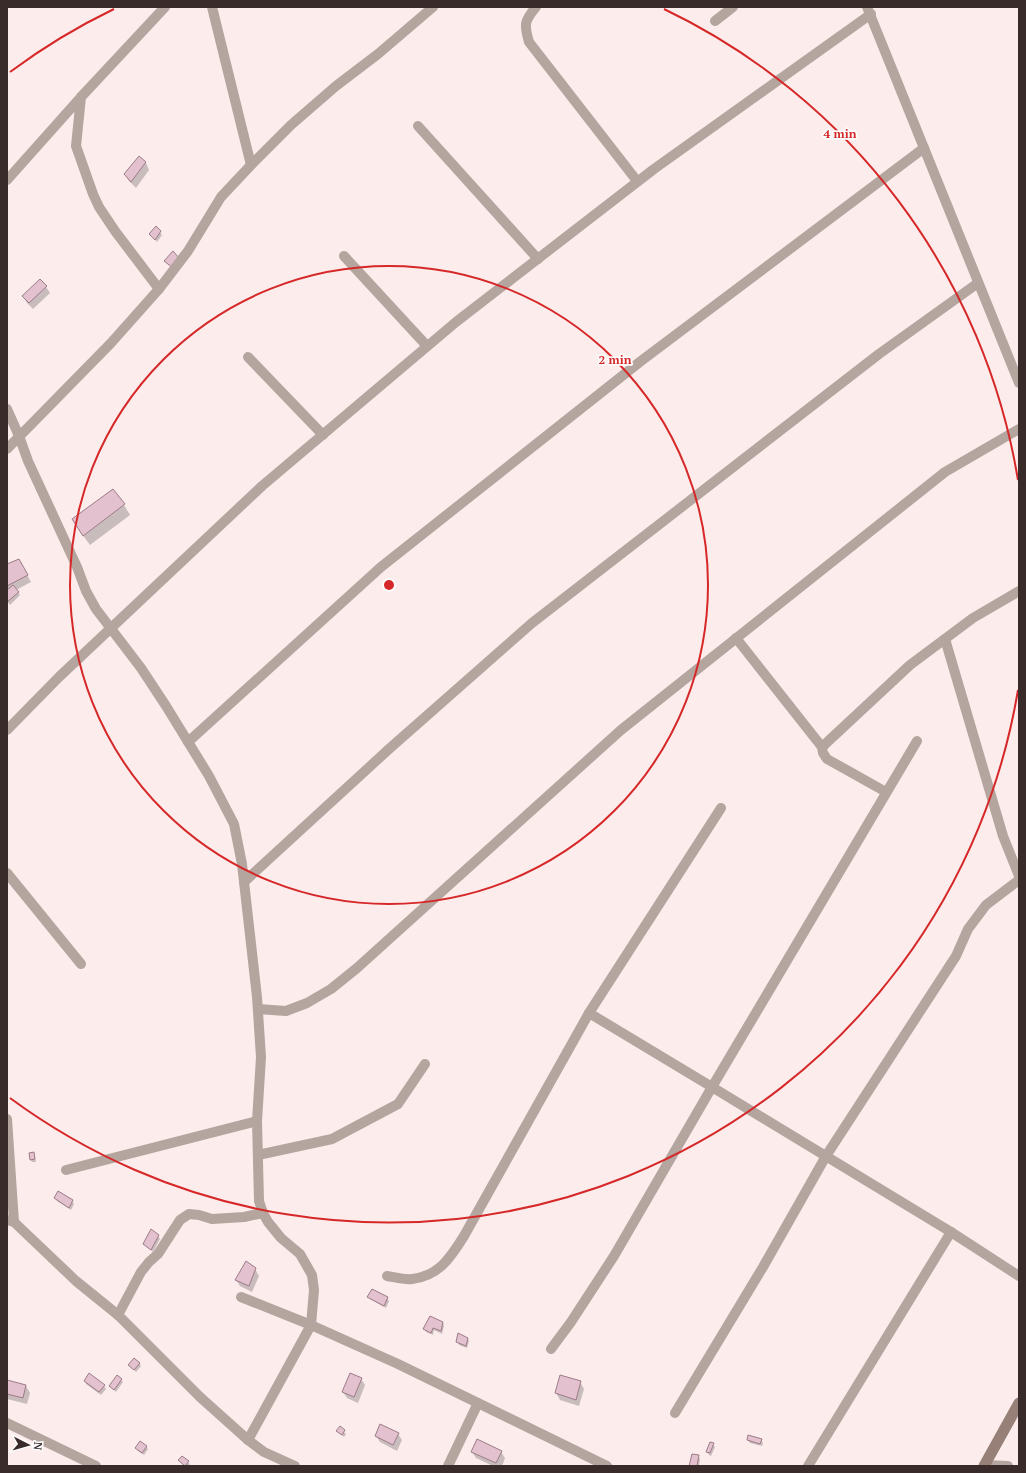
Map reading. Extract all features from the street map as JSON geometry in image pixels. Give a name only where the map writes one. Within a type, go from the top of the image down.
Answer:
[{"type":"main road","points":[[985,1466],[1019,1403]]},
{"type":"street","points":[[7,180],[81,97],[165,7]]},
{"type":"street","points":[[212,7],[251,165]]},
{"type":"street","points":[[7,449],[111,343],[159,289],[188,251],[221,197],[251,165],[291,125],[336,86],[378,54],[433,7]]},
{"type":"street","points":[[536,7],[528,18],[525,28],[529,42],[637,181]]},
{"type":"street","points":[[715,21],[733,7]]},
{"type":"street","points":[[7,730],[58,677],[262,486],[427,346],[637,181],[869,11],[1019,383]]},
{"type":"street","points":[[81,97],[76,146],[93,194],[99,207],[115,231],[159,289]]},
{"type":"street","points":[[418,126],[538,259]]},
{"type":"street","points":[[188,742],[381,567],[641,361],[924,148]]},
{"type":"street","points":[[344,256],[427,346]]},
{"type":"street","points":[[244,882],[389,749],[532,623],[879,354],[978,283]]},
{"type":"street","points":[[248,357],[323,435]]},
{"type":"street","points":[[7,409],[28,461],[86,591],[96,609],[166,706],[209,776],[234,824],[244,882],[258,1009],[261,1057],[257,1121],[259,1202],[268,1222],[281,1238],[300,1254],[312,1275],[314,1290],[311,1326],[248,1440]]},
{"type":"street","points":[[258,1009],[286,1010],[306,1003],[331,989],[374,953],[621,730],[945,472],[1019,429]]},
{"type":"street","points":[[822,748],[910,665],[972,618],[1019,591]]},
{"type":"street","points":[[736,638],[822,748],[827,759],[886,792]]},
{"type":"street","points":[[945,639],[1003,836],[1019,876]]},
{"type":"street","points":[[550,1349],[571,1322],[614,1256],[886,792],[918,741]]},
{"type":"street","points":[[387,1276],[411,1279],[431,1274],[448,1260],[464,1236],[589,1013],[720,808]]},
{"type":"street","points":[[7,873],[81,964]]},
{"type":"street","points":[[675,1413],[763,1267],[826,1156],[956,956],[968,929],[986,905],[1019,880]]},
{"type":"street","points":[[589,1013],[951,1232],[1019,1276]]},
{"type":"street","points":[[258,1155],[332,1139],[398,1104],[425,1064]]},
{"type":"street","points":[[7,1119],[10,1221],[76,1281],[118,1316],[195,1392],[248,1440],[264,1452],[295,1466]]},
{"type":"street","points":[[66,1170],[257,1121]]},
{"type":"street","points":[[118,1316],[141,1272],[158,1254],[180,1220],[189,1214],[212,1219],[244,1217],[263,1213]]},
{"type":"street","points":[[808,1466],[951,1232]]},
{"type":"street","points":[[241,1297],[398,1364],[607,1466]]},
{"type":"street","points":[[448,1466],[478,1403]]},
{"type":"street","points":[[7,1423],[96,1466]]},
{"type":"street","points":[[985,1466],[1008,1466]]},
{"type":"building","points":[[139,156],[146,162],[131,182],[124,174]]},
{"type":"building","points":[[156,226],[161,231],[155,240],[149,234]]},
{"type":"building","points":[[173,251],[179,258],[173,268],[164,261]]},
{"type":"building","points":[[40,279],[47,286],[29,303],[22,296]]},
{"type":"building","points":[[113,489],[125,504],[83,536],[72,519]]},
{"type":"building","points":[[19,559],[28,575],[7,586],[7,564]]},
{"type":"building","points":[[13,585],[19,592],[7,602],[7,590]]},
{"type":"building","points":[[34,1152],[35,1159],[30,1160],[29,1153]]},
{"type":"building","points":[[58,1191],[73,1200],[69,1208],[54,1198]]},
{"type":"building","points":[[151,1229],[159,1235],[151,1250],[143,1244]]},
{"type":"building","points":[[246,1261],[256,1268],[249,1286],[235,1280]]},
{"type":"building","points":[[372,1289],[388,1297],[384,1306],[367,1297]]},
{"type":"building","points":[[430,1316],[443,1322],[441,1331],[433,1328],[431,1333],[423,1329]]},
{"type":"building","points":[[458,1333],[468,1338],[466,1346],[456,1342]]},
{"type":"building","points":[[134,1358],[140,1363],[134,1370],[128,1365]]},
{"type":"building","points":[[89,1373],[105,1385],[99,1392],[84,1381]]},
{"type":"building","points":[[350,1373],[362,1378],[354,1397],[342,1392]]},
{"type":"building","points":[[117,1375],[122,1379],[114,1390],[109,1386]]},
{"type":"building","points":[[560,1375],[581,1381],[576,1400],[555,1393]]},
{"type":"building","points":[[7,1380],[26,1385],[23,1398],[7,1394]]},
{"type":"building","points":[[380,1424],[399,1433],[393,1445],[375,1436]]},
{"type":"building","points":[[340,1426],[345,1430],[342,1435],[336,1431]]},
{"type":"building","points":[[748,1435],[762,1439],[760,1444],[747,1440]]},
{"type":"building","points":[[477,1439],[502,1451],[496,1463],[471,1452]]},
{"type":"building","points":[[140,1441],[147,1446],[142,1453],[135,1448]]},
{"type":"building","points":[[710,1442],[714,1443],[710,1453],[706,1452]]},
{"type":"building","points":[[692,1454],[699,1455],[697,1466],[689,1466]]},
{"type":"building","points":[[182,1456],[189,1461],[185,1466],[178,1460]]}]
